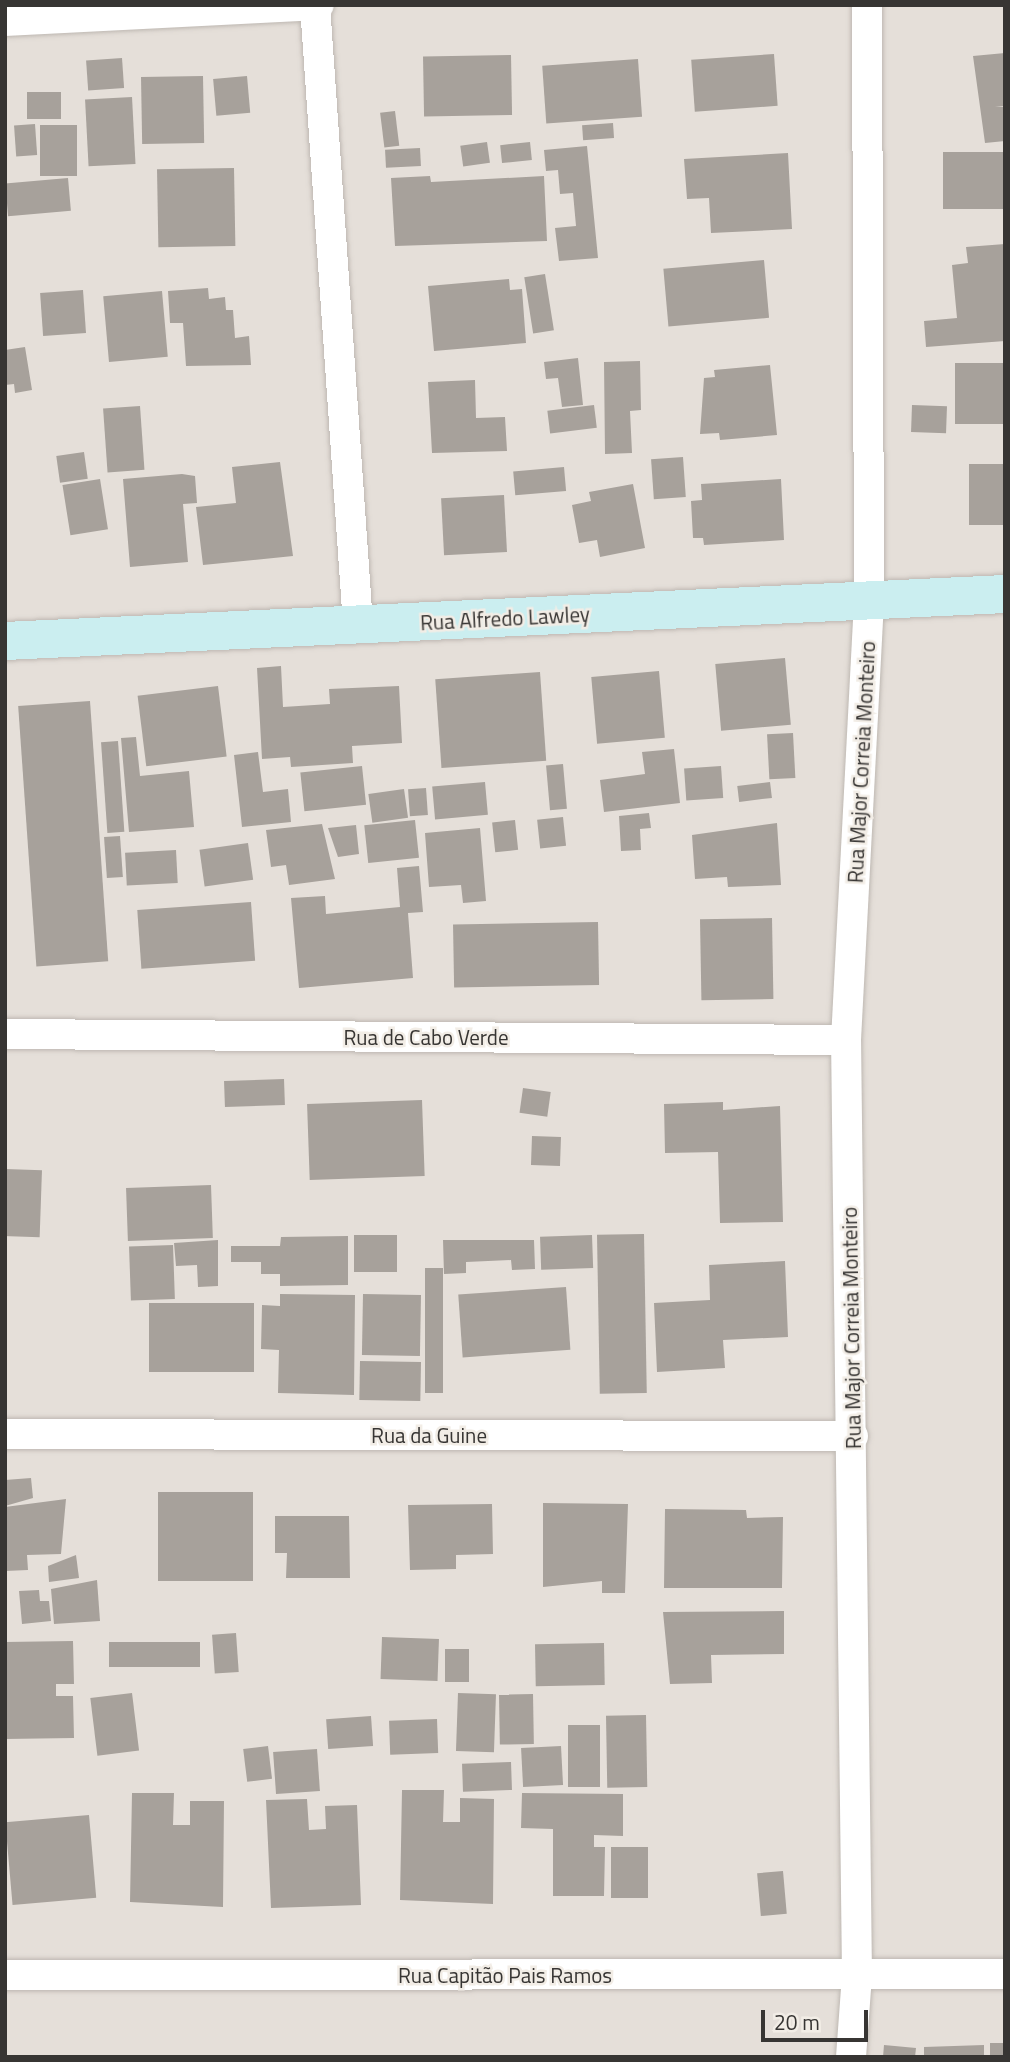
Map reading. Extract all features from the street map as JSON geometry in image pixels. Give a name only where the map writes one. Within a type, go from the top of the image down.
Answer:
[{"type":"main road","name":"Rua Alfredo Lawley","points":[[5,641],[1005,594]]},
{"type":"street","points":[[5,21],[316,5],[358,625]]},
{"type":"street","name":"Rua Major Correia Monteiro","points":[[851,2057],[857,1976],[853,1436],[846,1040],[869,600],[867,5]]},
{"type":"street","name":"Rua de Cabo Verde","points":[[5,1034],[846,1040]]},
{"type":"street","name":"Rua da Guine","points":[[5,1434],[853,1436]]},
{"type":"street","name":"Rua Capitão Pais Ramos","points":[[5,1975],[1005,1974]]},
{"type":"building","points":[[1005,53],[1005,106],[995,107],[1005,107],[1005,141],[985,143],[973,56]]},
{"type":"building","points":[[774,54],[778,106],[695,112],[691,60]]},
{"type":"building","points":[[511,55],[512,115],[424,117],[423,57]]},
{"type":"building","points":[[122,58],[124,88],[88,90],[86,61]]},
{"type":"building","points":[[638,59],[642,117],[546,124],[542,66]]},
{"type":"building","points":[[203,76],[204,143],[142,144],[141,77]]},
{"type":"building","points":[[247,76],[250,113],[216,116],[213,79]]},
{"type":"building","points":[[27,92],[61,92],[61,119],[27,119]]},
{"type":"building","points":[[132,97],[136,164],[89,166],[85,99]]},
{"type":"building","points":[[395,111],[399,146],[384,148],[380,113]]},
{"type":"building","points":[[613,123],[614,138],[583,140],[582,125]]},
{"type":"building","points":[[35,124],[37,155],[16,156],[14,125]]},
{"type":"building","points":[[40,125],[77,125],[77,176],[40,176]]},
{"type":"building","points":[[487,142],[490,163],[463,167],[460,146]]},
{"type":"building","points":[[530,142],[532,160],[502,163],[500,145]]},
{"type":"building","points":[[587,146],[598,258],[559,261],[555,228],[576,226],[573,193],[560,194],[558,170],[546,171],[544,150]]},
{"type":"building","points":[[420,148],[421,166],[386,168],[385,150]]},
{"type":"building","points":[[943,152],[1005,152],[1005,209],[943,209]]},
{"type":"building","points":[[788,153],[792,229],[711,233],[709,198],[687,199],[684,159]]},
{"type":"building","points":[[234,168],[235,246],[158,247],[157,169]]},
{"type":"building","points":[[430,176],[431,182],[544,176],[547,241],[395,246],[391,178]]},
{"type":"building","points":[[68,178],[71,211],[8,216],[5,183]]},
{"type":"building","points":[[1005,244],[1005,341],[926,347],[924,321],[957,318],[952,265],[968,263],[966,247]]},
{"type":"building","points":[[764,260],[769,318],[668,327],[663,269]]},
{"type":"building","points":[[545,274],[554,330],[533,334],[524,277]]},
{"type":"building","points":[[509,279],[510,290],[522,289],[526,343],[434,351],[428,286]]},
{"type":"building","points":[[208,288],[209,299],[225,297],[226,310],[233,310],[235,338],[249,336],[251,365],[186,366],[183,323],[170,323],[168,291]]},
{"type":"building","points":[[83,290],[86,333],[43,336],[40,293]]},
{"type":"building","points":[[162,291],[168,357],[109,362],[103,296]]},
{"type":"building","points":[[25,347],[32,390],[15,393],[14,384],[5,385],[5,350]]},
{"type":"building","points":[[578,358],[583,405],[562,407],[558,378],[546,379],[544,362]]},
{"type":"building","points":[[640,361],[641,410],[630,411],[632,453],[605,454],[604,362]]},
{"type":"building","points":[[955,363],[1005,363],[1005,424],[955,424]]},
{"type":"building","points":[[770,365],[777,435],[720,440],[719,433],[700,434],[704,378],[715,377],[714,370]]},
{"type":"building","points":[[475,380],[476,418],[505,417],[507,451],[432,453],[428,382]]},
{"type":"building","points":[[594,405],[597,428],[550,434],[547,411]]},
{"type":"building","points":[[912,405],[947,406],[946,433],[911,432]]},
{"type":"building","points":[[140,406],[144,470],[108,472],[103,409]]},
{"type":"building","points":[[84,452],[88,479],[60,483],[56,456]]},
{"type":"building","points":[[683,457],[686,497],[654,499],[651,459]]},
{"type":"building","points":[[280,462],[293,556],[203,565],[196,507],[236,503],[232,467]]},
{"type":"building","points":[[969,464],[1005,464],[1005,525],[969,525]]},
{"type":"building","points":[[564,467],[566,491],[515,495],[513,471]]},
{"type":"building","points":[[182,474],[195,476],[197,503],[183,504],[188,562],[130,567],[123,479]]},
{"type":"building","points":[[100,479],[108,529],[70,535],[62,485]]},
{"type":"building","points":[[781,479],[784,540],[704,545],[703,538],[693,538],[691,501],[702,500],[701,484]]},
{"type":"building","points":[[633,484],[645,548],[600,557],[597,540],[579,543],[572,505],[591,501],[589,492]]},
{"type":"building","points":[[504,495],[507,552],[444,555],[441,498]]},
{"type":"building","points":[[785,658],[791,725],[721,731],[715,664]]},
{"type":"building","points":[[281,666],[283,707],[330,704],[329,689],[399,686],[402,743],[352,746],[353,763],[291,767],[290,757],[262,759],[257,668]]},
{"type":"building","points":[[659,671],[665,738],[597,744],[591,677]]},
{"type":"building","points":[[540,672],[546,761],[441,768],[435,679]]},
{"type":"building","points":[[218,686],[227,756],[146,766],[138,696]]},
{"type":"building","points":[[90,701],[108,961],[36,966],[18,706]]},
{"type":"building","points":[[793,733],[795,778],[769,779],[767,734]]},
{"type":"building","points":[[136,737],[140,776],[189,771],[194,827],[129,832],[121,738]]},
{"type":"building","points":[[118,741],[124,832],[107,833],[101,742]]},
{"type":"building","points":[[674,749],[680,803],[604,812],[600,780],[645,774],[642,752]]},
{"type":"building","points":[[258,752],[263,792],[288,789],[291,822],[242,827],[234,755]]},
{"type":"building","points":[[563,764],[567,809],[550,810],[546,765]]},
{"type":"building","points":[[362,766],[366,805],[304,811],[300,772]]},
{"type":"building","points":[[721,766],[723,798],[686,801],[684,769]]},
{"type":"building","points":[[485,782],[488,815],[435,819],[432,787]]},
{"type":"building","points":[[770,782],[772,798],[739,802],[737,786]]},
{"type":"building","points":[[426,788],[428,815],[410,816],[408,789]]},
{"type":"building","points":[[404,789],[408,818],[372,823],[368,794]]},
{"type":"building","points":[[649,813],[651,828],[640,829],[641,850],[621,851],[619,816]]},
{"type":"building","points":[[563,817],[566,846],[540,849],[537,820]]},
{"type":"building","points":[[415,820],[419,858],[368,863],[364,825]]},
{"type":"building","points":[[515,820],[518,850],[495,852],[492,822]]},
{"type":"building","points":[[777,823],[781,885],[728,887],[727,877],[695,879],[692,835]]},
{"type":"building","points":[[322,824],[335,879],[289,885],[286,865],[271,867],[266,830]]},
{"type":"building","points":[[356,825],[359,854],[338,857],[328,828]]},
{"type":"building","points":[[480,828],[486,901],[463,903],[461,885],[429,887],[425,833]]},
{"type":"building","points":[[120,836],[123,877],[107,878],[104,837]]},
{"type":"building","points":[[248,843],[253,880],[205,886],[199,850]]},
{"type":"building","points":[[176,850],[178,883],[127,886],[125,853]]},
{"type":"building","points":[[419,866],[423,912],[408,913],[413,978],[299,988],[291,898],[325,896],[326,914],[400,907],[397,868]]},
{"type":"building","points":[[251,902],[255,961],[141,969],[137,910]]},
{"type":"building","points":[[772,918],[773,999],[701,1000],[700,919]]},
{"type":"building","points":[[598,922],[599,985],[454,988],[453,925]]},
{"type":"building","points":[[284,1079],[285,1105],[225,1107],[224,1081]]},
{"type":"building","points":[[523,1088],[551,1092],[547,1117],[520,1113]]},
{"type":"building","points":[[422,1100],[425,1176],[310,1180],[307,1104]]},
{"type":"building","points":[[723,1102],[723,1110],[780,1106],[783,1222],[720,1223],[718,1152],[665,1153],[664,1104]]},
{"type":"building","points":[[532,1136],[561,1137],[560,1166],[531,1165]]},
{"type":"building","points":[[5,1169],[42,1170],[40,1237],[5,1236]]},
{"type":"building","points":[[211,1185],[213,1238],[128,1241],[126,1188]]},
{"type":"building","points":[[644,1234],[647,1393],[600,1394],[597,1235]]},
{"type":"building","points":[[354,1235],[397,1235],[397,1272],[354,1272]]},
{"type":"building","points":[[592,1235],[593,1268],[541,1270],[540,1237]]},
{"type":"building","points":[[348,1236],[348,1285],[280,1286],[280,1274],[261,1274],[261,1262],[231,1262],[231,1246],[280,1246],[281,1237]]},
{"type":"building","points":[[218,1240],[218,1286],[198,1287],[197,1265],[176,1266],[174,1243]]},
{"type":"building","points":[[443,1240],[534,1240],[535,1269],[512,1270],[511,1260],[466,1262],[466,1273],[444,1274]]},
{"type":"building","points":[[173,1245],[175,1299],[131,1301],[129,1247]]},
{"type":"building","points":[[785,1261],[788,1337],[723,1340],[725,1368],[657,1372],[654,1303],[710,1300],[709,1265]]},
{"type":"building","points":[[425,1268],[443,1268],[443,1393],[425,1393]]},
{"type":"building","points":[[566,1287],[570,1350],[463,1357],[458,1295]]},
{"type":"building","points":[[280,1294],[355,1295],[354,1395],[278,1393],[279,1350],[261,1349],[262,1305],[280,1306]]},
{"type":"building","points":[[363,1294],[421,1295],[420,1356],[362,1355]]},
{"type":"building","points":[[149,1303],[254,1303],[254,1372],[149,1372]]},
{"type":"building","points":[[360,1361],[421,1362],[420,1401],[359,1400]]},
{"type":"building","points":[[31,1478],[33,1498],[5,1506],[5,1480]]},
{"type":"building","points":[[158,1492],[253,1492],[253,1581],[158,1581]]},
{"type":"building","points":[[66,1499],[61,1554],[27,1555],[28,1570],[5,1571],[5,1507]]},
{"type":"building","points":[[543,1503],[628,1504],[625,1593],[602,1593],[602,1581],[543,1587]]},
{"type":"building","points":[[492,1504],[493,1554],[456,1555],[456,1569],[410,1570],[408,1505]]},
{"type":"building","points":[[665,1509],[746,1510],[747,1518],[783,1517],[782,1588],[664,1588]]},
{"type":"building","points":[[275,1516],[349,1516],[350,1578],[286,1578],[287,1553],[275,1553]]},
{"type":"building","points":[[76,1555],[79,1578],[49,1582],[48,1566]]},
{"type":"building","points":[[97,1580],[100,1621],[54,1624],[51,1589]]},
{"type":"building","points":[[39,1590],[40,1601],[49,1601],[51,1621],[22,1624],[19,1591]]},
{"type":"building","points":[[784,1611],[784,1654],[711,1655],[712,1683],[670,1684],[663,1612]]},
{"type":"building","points":[[236,1633],[239,1672],[215,1674],[212,1635]]},
{"type":"building","points":[[382,1637],[439,1639],[437,1681],[381,1679]]},
{"type":"building","points":[[73,1641],[74,1684],[56,1684],[56,1696],[73,1696],[74,1738],[5,1739],[5,1642]]},
{"type":"building","points":[[109,1642],[200,1642],[200,1667],[109,1667]]},
{"type":"building","points":[[604,1643],[605,1685],[536,1686],[535,1644]]},
{"type":"building","points":[[445,1649],[469,1649],[469,1682],[445,1682]]},
{"type":"building","points":[[132,1693],[139,1751],[97,1756],[90,1698]]},
{"type":"building","points":[[458,1693],[496,1694],[494,1752],[456,1751]]},
{"type":"building","points":[[533,1694],[534,1744],[500,1745],[499,1695]]},
{"type":"building","points":[[646,1715],[647,1787],[607,1788],[606,1716]]},
{"type":"building","points":[[371,1716],[373,1746],[328,1749],[326,1719]]},
{"type":"building","points":[[437,1719],[438,1753],[390,1755],[389,1721]]},
{"type":"building","points":[[568,1725],[600,1725],[600,1787],[568,1787]]},
{"type":"building","points":[[268,1746],[272,1779],[247,1782],[243,1749]]},
{"type":"building","points":[[561,1746],[563,1785],[523,1787],[521,1748]]},
{"type":"building","points":[[317,1749],[320,1791],[276,1794],[273,1752]]},
{"type":"building","points":[[511,1762],[512,1790],[463,1792],[462,1764]]},
{"type":"building","points":[[402,1790],[444,1790],[443,1822],[460,1822],[460,1798],[494,1799],[493,1904],[400,1900]]},
{"type":"building","points":[[132,1793],[174,1793],[173,1825],[190,1825],[190,1801],[224,1801],[223,1907],[130,1902]]},
{"type":"building","points":[[522,1793],[623,1794],[623,1836],[594,1835],[594,1847],[605,1847],[604,1896],[553,1896],[553,1829],[521,1828]]},
{"type":"building","points":[[307,1799],[309,1830],[326,1829],[325,1806],[357,1805],[361,1905],[271,1908],[266,1800]]},
{"type":"building","points":[[89,1815],[96,1898],[13,1905],[5,1822]]},
{"type":"building","points":[[611,1847],[648,1847],[648,1898],[611,1898]]},
{"type":"building","points":[[783,1871],[787,1914],[761,1916],[757,1873]]},
{"type":"building","points":[[990,2043],[1005,2043],[1005,2057],[990,2057]]},
{"type":"building","points":[[884,2045],[916,2048],[915,2057],[883,2057]]},
{"type":"building","points":[[984,2045],[984,2057],[924,2057],[924,2047]]}]
